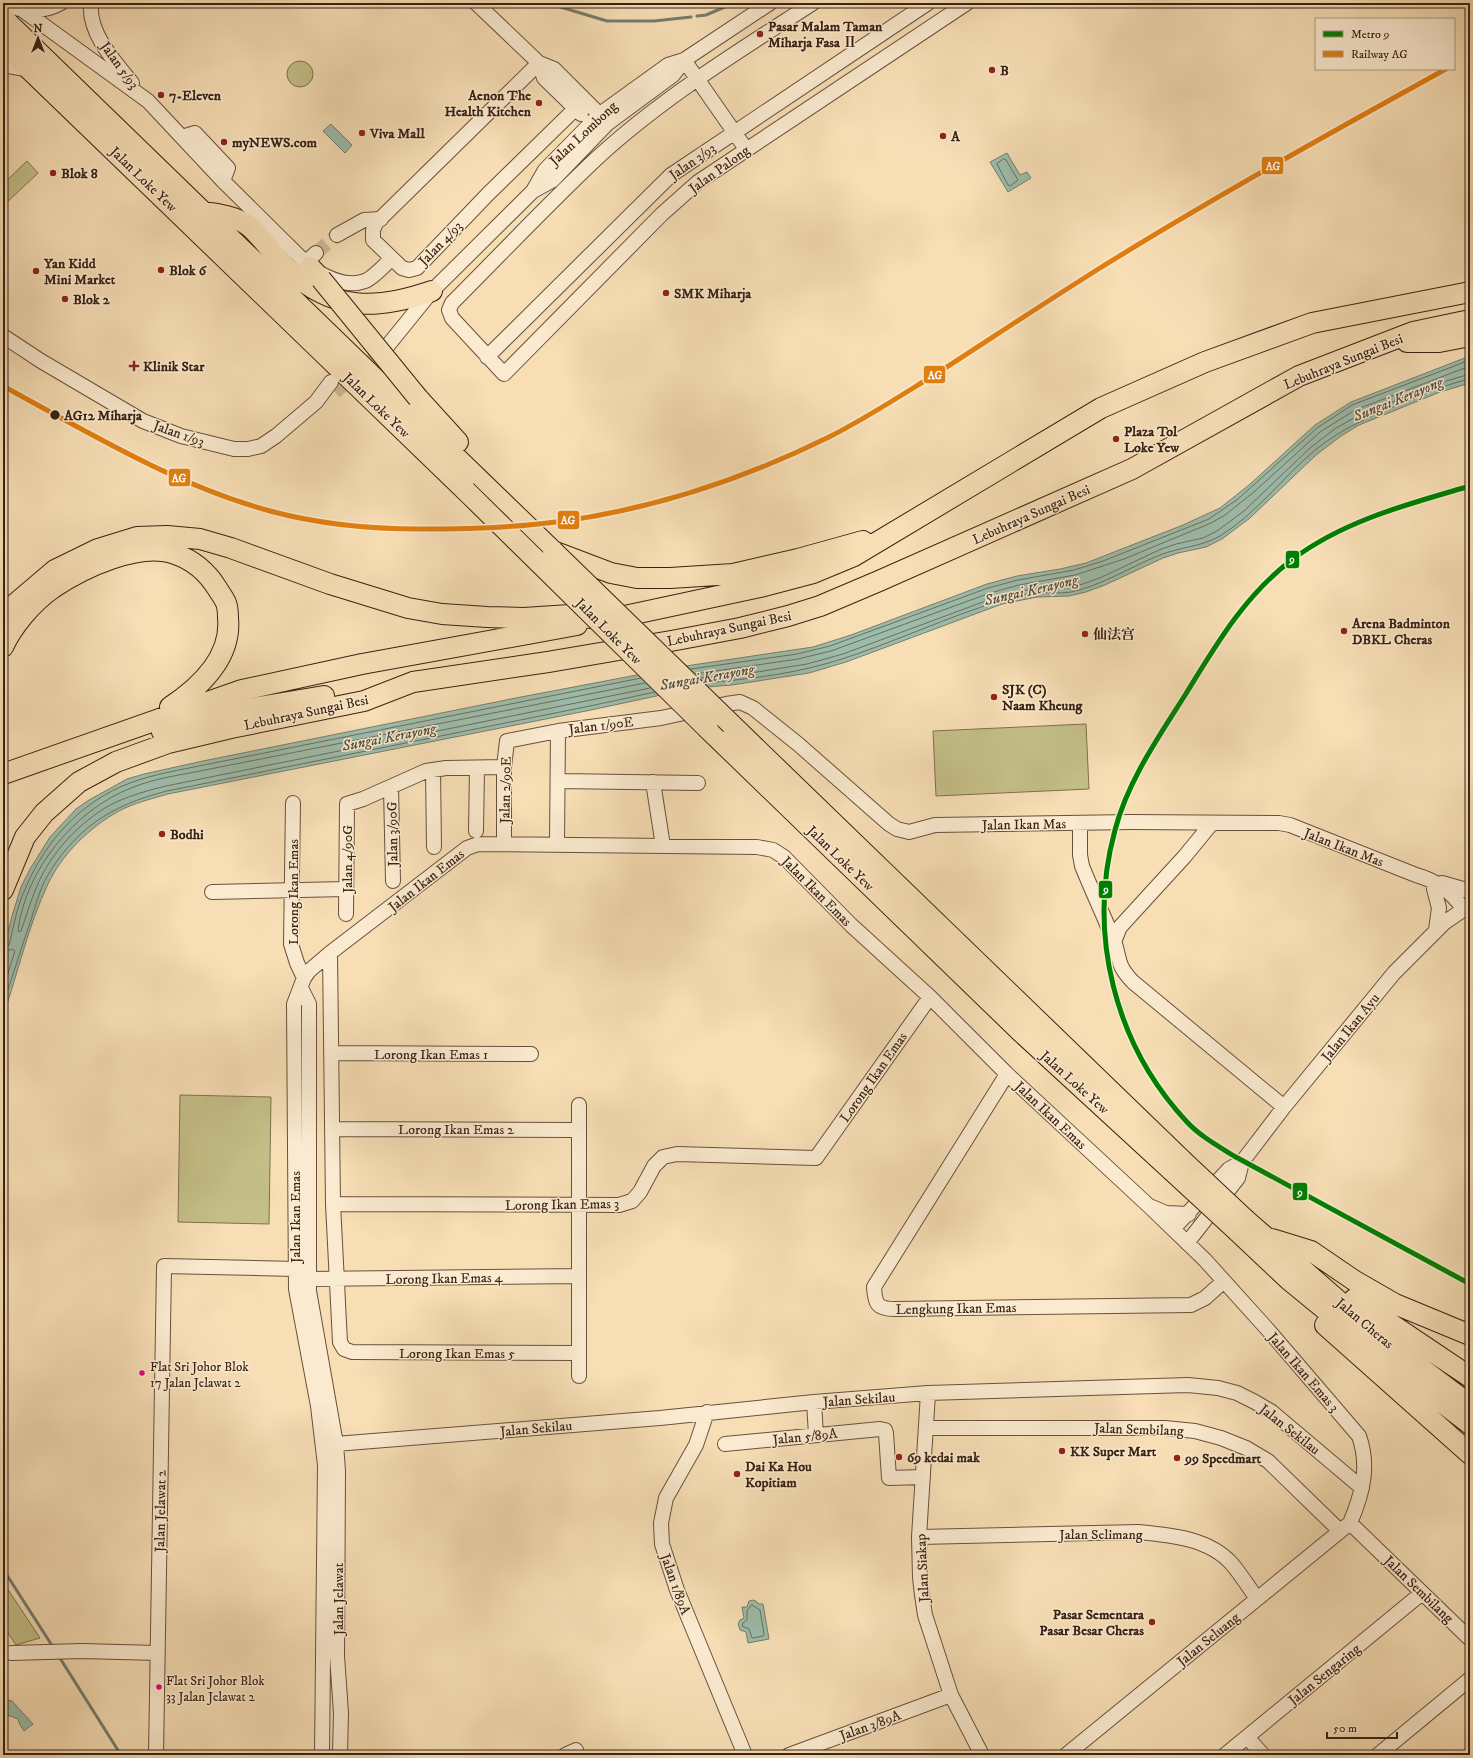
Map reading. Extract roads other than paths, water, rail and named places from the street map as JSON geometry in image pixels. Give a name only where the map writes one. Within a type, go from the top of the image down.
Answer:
[{"type":"highway","name":"Jalan Loke Yew","points":[[4,8],[202,212],[491,490],[731,724],[1177,1165],[1242,1226],[1289,1280]]},
{"type":"highway","name":"Jalan Loke Yew","points":[[3,44],[466,491],[708,729],[1022,1033],[1177,1165]]},
{"type":"highway","points":[[202,212],[228,216],[249,226],[306,285],[334,299],[351,303],[388,303],[405,300],[432,291]]},
{"type":"highway","points":[[313,265],[418,398],[465,449],[491,490]]},
{"type":"highway","points":[[1414,303],[1470,284]]},
{"type":"highway","points":[[3,786],[48,764],[145,723],[242,690],[362,664],[606,620],[760,587],[813,573],[854,556],[896,532],[1101,408],[1206,362],[1312,323],[1470,292]]},
{"type":"highway","name":"Lebuhraya Sungai Besi","points":[[3,890],[25,837],[44,813],[78,782],[116,762],[168,743],[231,728],[364,701],[413,682],[548,662],[740,628],[820,606],[1132,468],[1299,376],[1413,332],[1470,320]]},
{"type":"highway","points":[[1385,342],[1439,342],[1470,336]]},
{"type":"highway","points":[[553,551],[611,573],[636,578],[670,578],[733,574],[798,559],[896,532]]},
{"type":"highway","points":[[3,614],[55,570],[98,549],[137,538],[167,536],[200,539],[231,548],[330,584],[408,608],[442,614],[487,617],[524,618],[570,615],[606,620]]},
{"type":"highway","points":[[3,647],[8,637],[28,611],[53,588],[86,569],[121,555],[150,551],[175,554],[197,565],[211,578],[226,604],[229,628],[224,650],[212,671],[190,694],[145,723]]},
{"type":"highway","points":[[3,774],[48,764],[230,712],[413,682]]},
{"type":"highway","name":"Jalan Loke Yew","points":[[1242,1226],[1264,1236]]},
{"type":"highway","points":[[1264,1236],[1311,1251],[1355,1281],[1395,1304],[1470,1335]]},
{"type":"highway","points":[[1264,1236],[1305,1261],[1377,1315],[1470,1377]]},
{"type":"highway","name":"Jalan Cheras","points":[[1264,1236],[1380,1337],[1470,1405]]},
{"type":"highway","points":[[1289,1280],[1303,1303],[1349,1348],[1470,1454]]},
{"type":"highway","name":"Jalan Cheras","points":[[1289,1280],[1470,1424]]},
{"type":"street","points":[[4,8],[24,11],[41,10],[53,8],[61,3]]},
{"type":"street","name":"Jalan 5/93","points":[[91,3],[93,21],[102,44],[114,62],[148,101]]},
{"type":"street","points":[[476,3],[538,63],[554,69],[599,123]]},
{"type":"street","name":"Jalan Lombong","points":[[380,345],[402,327],[432,291],[533,191],[553,180],[599,123],[674,75],[684,60],[770,3]]},
{"type":"street","points":[[487,357],[452,318],[449,310],[452,303],[598,158],[654,111],[697,79],[813,3]]},
{"type":"street","name":"Jalan 3/93","points":[[487,357],[660,184],[671,175],[928,3]]},
{"type":"street","name":"Jalan Palong","points":[[487,357],[504,374],[662,214],[698,182],[966,3]]},
{"type":"street","points":[[24,11],[148,101],[223,181],[313,265],[334,280],[348,283],[366,281],[392,259]]},
{"type":"street","points":[[684,60],[746,150]]},
{"type":"street","points":[[538,63],[544,78],[576,108],[599,123]]},
{"type":"street","name":"Jalan 4/93","points":[[538,63],[381,219],[373,230],[373,240],[402,268],[409,270],[417,268],[488,194],[576,108]]},
{"type":"street","points":[[3,65],[31,70]]},
{"type":"street","points":[[337,235],[364,220],[381,219]]},
{"type":"street","name":"Jalan 1/93","points":[[3,336],[53,368],[143,421],[182,436],[234,449],[248,449],[261,446],[276,436],[333,387]]},
{"type":"street","name":"Jalan Ikan Mas","points":[[670,715],[740,702],[753,708],[798,744],[889,824],[897,829],[909,832],[935,825],[1279,823],[1290,825],[1416,876],[1432,884],[1441,885],[1452,894],[1464,908]]},
{"type":"street","name":"Jalan 1/90E","points":[[557,844],[558,731],[661,718],[670,715]]},
{"type":"street","name":"Jalan 2/90E","points":[[504,844],[504,767],[507,741],[558,731]]},
{"type":"street","points":[[391,787],[433,770],[504,767]]},
{"type":"street","points":[[476,831],[477,768]]},
{"type":"street","points":[[433,770],[434,847]]},
{"type":"street","points":[[558,781],[698,783]]},
{"type":"street","points":[[653,782],[663,846]]},
{"type":"street","name":"Jalan 4/90G","points":[[346,914],[347,804],[391,787]]},
{"type":"street","name":"Jalan 3/90G","points":[[391,787],[393,881]]},
{"type":"street","name":"Lorong Ikan Emas","points":[[293,803],[291,944],[303,983]]},
{"type":"street","points":[[1080,823],[1080,855],[1082,866],[1114,942],[1121,966],[1133,982],[1284,1108]]},
{"type":"street","points":[[1114,942],[1120,927],[1185,856],[1212,823]]},
{"type":"street","name":"Jalan Ikan Emas","points":[[330,1444],[296,1289],[294,1004],[310,971],[330,953],[469,847],[478,844],[757,847],[773,850],[784,857],[851,925],[930,997],[1007,1074],[1187,1243]]},
{"type":"street","points":[[1436,930],[1440,908],[1432,884],[1470,891]]},
{"type":"street","points":[[212,892],[346,890]]},
{"type":"street","name":"Jalan Ikan Ayu","points":[[1173,1229],[1189,1214],[1229,1169],[1242,1162],[1394,973],[1436,930],[1464,908]]},
{"type":"street","points":[[330,953],[333,1204],[336,1280]]},
{"type":"street","name":"Jalan Ikan Emas","points":[[303,983],[309,1004],[309,1291],[330,1444]]},
{"type":"street","name":"Lorong Ikan Emas","points":[[816,1158],[930,997]]},
{"type":"street","name":"Lorong Ikan Emas 1","points":[[332,1053],[531,1054]]},
{"type":"street","name":"Lengkung Ikan Emas","points":[[1007,1074],[874,1287],[875,1300],[880,1306],[886,1309],[895,1309],[1191,1305],[1206,1298],[1224,1281]]},
{"type":"street","points":[[579,1106],[579,1376]]},
{"type":"street","name":"Lorong Ikan Emas 2","points":[[332,1129],[579,1130]]},
{"type":"street","name":"Lorong Ikan Emas 3","points":[[333,1204],[619,1205],[632,1201],[640,1192],[654,1166],[663,1157],[677,1154],[816,1158]]},
{"type":"street","name":"Jalan Ikan Ayu","points":[[1187,1243],[1238,1178],[1242,1162]]},
{"type":"street","points":[[1149,1206],[1166,1213],[1189,1214]]},
{"type":"street","points":[[1201,1225],[1199,1238],[1201,1250],[1205,1260]]},
{"type":"street","name":"Jalan Ikan Emas 3","points":[[1187,1243],[1224,1281],[1360,1436],[1365,1457],[1365,1472],[1362,1488],[1345,1527]]},
{"type":"street","name":"Jalan Jelawat 2","points":[[156,1755],[164,1266],[295,1268]]},
{"type":"street","points":[[295,1268],[309,1279]]},
{"type":"street","name":"Lorong Ikan Emas 4","points":[[309,1279],[336,1280],[579,1276]]},
{"type":"street","name":"Lorong Ikan Emas 5","points":[[336,1280],[340,1342],[344,1349],[352,1352],[579,1353]]},
{"type":"street","name":"Jalan Sekilau","points":[[330,1444],[660,1418],[814,1402],[928,1393],[1188,1385],[1218,1388],[1237,1393],[1272,1412],[1362,1488]]},
{"type":"street","name":"Jalan Siakap","points":[[928,1393],[924,1477],[919,1537],[920,1577],[924,1608],[951,1695],[982,1755]]},
{"type":"street","points":[[814,1402],[816,1435]]},
{"type":"street","name":"Jalan 1/89A","points":[[707,1412],[696,1445],[666,1498],[661,1523],[662,1544],[677,1590],[745,1755]]},
{"type":"street","name":"Jalan Sembilang","points":[[927,1428],[1158,1428],[1195,1431],[1221,1438],[1246,1448],[1268,1461],[1422,1593],[1470,1639]]},
{"type":"street","name":"Jalan 5/89A","points":[[725,1444],[880,1429],[885,1430],[889,1478],[924,1477]]},
{"type":"street","name":"Jalan Jelawat","points":[[322,1755],[325,1471],[330,1444]]},
{"type":"street","name":"Jalan Jelawat","points":[[330,1444],[338,1471],[338,1656],[341,1713],[340,1755]]},
{"type":"street","name":"Jalan Seluang","points":[[1066,1755],[1345,1527]]},
{"type":"street","name":"Jalan Selimang","points":[[919,1537],[1138,1532],[1168,1535],[1191,1540],[1218,1553],[1231,1563],[1258,1599]]},
{"type":"street","name":"Jalan Sengaring","points":[[1225,1755],[1422,1593]]},
{"type":"street","points":[[11,1654],[82,1651],[157,1653]]},
{"type":"street","points":[[1378,1755],[1470,1679]]},
{"type":"street","name":"Jalan 3/89A","points":[[789,1755],[951,1695]]},
{"type":"street","points":[[1247,1737],[1263,1755]]},
{"type":"water","points":[[331,124],[352,145],[345,153],[323,131]]},
{"type":"water","points":[[1007,153],[1020,175],[1027,172],[1031,178],[1008,192],[990,162]]},
{"type":"water","name":"Sungai Kerayong","points":[[1470,356],[1470,383],[1440,392],[1359,425],[1341,436],[1316,455],[1250,518],[1222,539],[1206,547],[1163,558],[1105,585],[1086,592],[1069,596],[1037,597],[1002,604],[846,662],[809,673],[732,685],[684,690],[591,710],[168,794],[125,808],[87,833],[69,852],[54,873],[35,916],[3,1016],[3,952],[21,887],[30,869],[50,837],[76,809],[127,779],[203,761],[521,697],[679,667],[813,647],[851,635],[987,584],[1017,576],[1086,563],[1183,525],[1220,508],[1249,485],[1315,425],[1351,402]]},
{"type":"water","points":[[753,1600],[759,1604],[763,1604],[769,1639],[748,1643],[746,1632],[740,1630],[738,1624],[740,1620],[744,1618],[742,1607],[747,1607],[749,1601]]},
{"type":"water","points":[[3,1699],[12,1701],[33,1724],[24,1731],[18,1719],[7,1715],[3,1711]]},
{"type":"waterway","points":[[547,3],[607,21],[654,21],[691,17]]},
{"type":"waterway","points":[[697,16],[706,15],[734,3]]},
{"type":"waterway","points":[[3,1569],[53,1647]]},
{"type":"waterway","points":[[58,1655],[121,1755]]},
{"type":"tunnel","points":[[316,253],[337,235]]},
{"type":"tunnel","points":[[335,392],[385,349]]},
{"type":"metro line","name":"9","points":[[1470,486],[1378,515],[1313,545],[1276,573],[1247,604],[1210,655],[1146,758],[1128,793],[1115,830],[1107,869],[1104,908],[1106,947],[1113,985],[1125,1022],[1141,1058],[1162,1091],[1187,1122],[1203,1136],[1234,1156],[1470,1284]]},
{"type":"rail line","name":"AG","points":[[3,386],[100,439],[166,472],[235,500],[288,516],[344,525],[420,529],[522,526],[591,517],[626,510],[696,491],[730,479],[797,452],[843,430],[885,406],[1080,281],[1185,216],[1444,70]]},
{"type":"place","name":"Pasar Malam Taman Miharja Fasa Ⅱ","points":[[760,34]]},
{"type":"place","name":"B","points":[[992,70]]},
{"type":"place","name":"7-Eleven","points":[[161,95]]},
{"type":"place","name":"Aenon The Health Kitchen","points":[[539,103]]},
{"type":"place","name":"Viva Mall","points":[[362,133]]},
{"type":"place","name":"A","points":[[943,136]]},
{"type":"place","name":"myNEWS.com","points":[[224,142]]},
{"type":"place","name":"Blok 8","points":[[53,173]]},
{"type":"place","name":"Blok 6","points":[[161,270]]},
{"type":"place","name":"Yan Kidd Mini Market","points":[[36,271]]},
{"type":"place","name":"SMK Miharja","points":[[666,293]]},
{"type":"place","name":"Blok 2","points":[[65,299]]},
{"type":"place","name":"Klinik Star","points":[[134,366]]},
{"type":"place","name":"AG12 Miharja","points":[[55,415]]},
{"type":"place","name":"Plaza Tol Loke Yew","points":[[1116,439]]},
{"type":"place","name":"Arena Badminton DBKL Cheras","points":[[1344,631]]},
{"type":"place","name":"仙法宫","points":[[1085,634]]},
{"type":"place","name":"SJK (C) Naam Kheung","points":[[994,697]]},
{"type":"place","name":"Bodhi","points":[[162,834]]},
{"type":"place","name":"Flat Sri Johor Blok 17 Jalan Jelawat 2","points":[[142,1373]]},
{"type":"place","name":"KK Super Mart","points":[[1062,1451]]},
{"type":"place","name":"69 kedai mak","points":[[899,1457]]},
{"type":"place","name":"99 Speedmart","points":[[1177,1458]]},
{"type":"place","name":"Dai Ka Hou Kopitiam","points":[[737,1474]]},
{"type":"place","name":"Pasar Sementara Pasar Besar Cheras","points":[[1152,1622]]},
{"type":"place","name":"Flat Sri Johor Blok 33 Jalan Jelawat 2","points":[[159,1687]]}]
